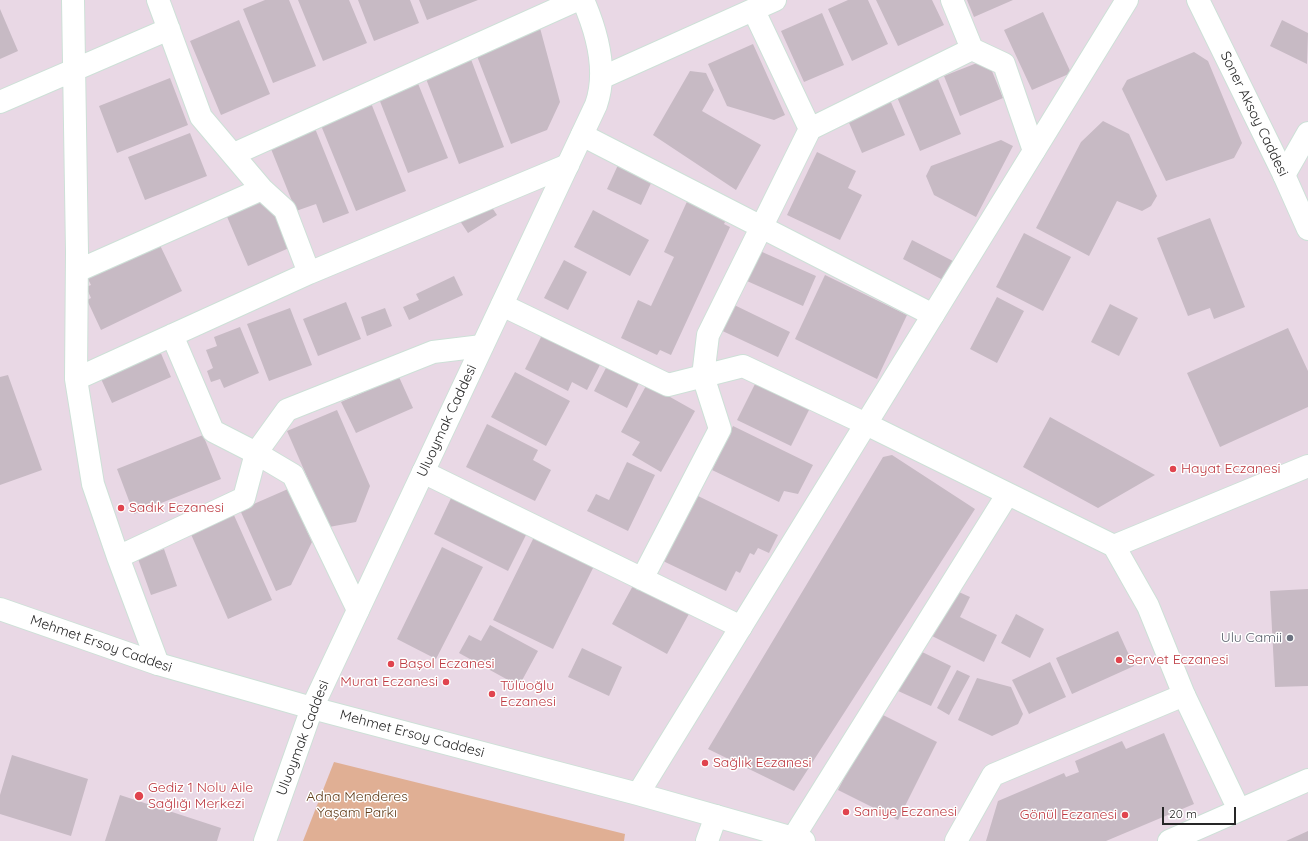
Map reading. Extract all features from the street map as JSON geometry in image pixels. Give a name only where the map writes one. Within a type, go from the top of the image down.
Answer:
[{"type":"street","points":[[73,0],[77,271],[76,379],[93,484],[118,557],[158,664]]},
{"type":"street","points":[[158,0],[201,117],[234,154],[262,189],[285,210],[309,273]]},
{"type":"street","points":[[234,154],[577,0]]},
{"type":"street","name":"Uluoymak Caddesi","points":[[265,841],[312,708],[601,92],[601,78],[596,34],[583,0]]},
{"type":"street","points":[[601,78],[776,0]]},
{"type":"street","points":[[952,0],[972,49],[1004,64],[1034,151]]},
{"type":"street","points":[[638,794],[1127,0]]},
{"type":"street","name":"Soner Aksoy Caddesi","points":[[1198,0],[1284,176],[1308,229]]},
{"type":"street","points":[[754,11],[810,129]]},
{"type":"street","points":[[0,102],[169,29]]},
{"type":"street","points":[[642,579],[720,429],[703,376],[708,335],[810,129],[972,49]]},
{"type":"street","points":[[1284,176],[1308,133]]},
{"type":"street","points":[[582,135],[933,314]]},
{"type":"street","points":[[76,379],[309,273],[568,165]]},
{"type":"street","points":[[77,271],[262,189]]},
{"type":"street","points":[[502,305],[668,385],[743,366],[866,424],[1007,495],[1114,546],[1148,606],[1184,696],[1239,810]]},
{"type":"street","points":[[172,335],[213,431],[256,453],[293,475],[358,610]]},
{"type":"street","points":[[118,557],[244,498],[256,453],[287,410],[433,352],[482,346]]},
{"type":"street","points":[[1114,546],[1308,466]]},
{"type":"street","points":[[423,472],[741,627]]},
{"type":"street","points":[[798,840],[1007,495]]},
{"type":"street","name":"Mehmet Ersoy Caddesi","points":[[0,610],[158,664],[312,708],[638,794],[798,840]]},
{"type":"street","points":[[956,841],[993,776],[1184,696]]},
{"type":"street","points":[[1168,841],[1308,780]]},
{"type":"street","points":[[707,841],[716,816]]},
{"type":"green space","name":"Adna Menderes Yaşam Parkı","points":[[334,762],[625,834],[624,841],[303,841]]},
{"type":"building","points":[[265,0],[289,0],[316,66],[273,83],[243,9]]},
{"type":"building","points":[[298,0],[349,0],[367,43],[323,61]]},
{"type":"building","points":[[358,0],[410,0],[419,23],[374,41]]},
{"type":"building","points":[[419,0],[478,0],[427,20]]},
{"type":"building","points":[[848,0],[868,0],[888,44],[852,61],[828,9]]},
{"type":"building","points":[[876,0],[932,0],[944,25],[898,46]]},
{"type":"building","points":[[967,0],[1013,0],[974,17]]},
{"type":"building","points":[[0,9],[18,51],[0,59]]},
{"type":"building","points":[[1043,12],[1071,73],[1032,90],[1004,30]]},
{"type":"building","points":[[822,13],[844,65],[804,82],[781,31]]},
{"type":"building","points":[[239,20],[270,94],[221,115],[190,41]]},
{"type":"building","points":[[1282,20],[1308,33],[1307,64],[1270,46]]},
{"type":"building","points":[[540,28],[560,102],[547,130],[511,144],[477,56]]},
{"type":"building","points":[[753,44],[785,115],[774,120],[727,106],[708,64]]},
{"type":"building","points":[[1194,52],[1208,61],[1242,143],[1234,158],[1166,181],[1122,89],[1127,80]]},
{"type":"building","points":[[469,54],[504,147],[459,164],[423,71]]},
{"type":"building","points":[[987,59],[1003,98],[960,116],[944,76]]},
{"type":"building","points":[[690,71],[706,73],[714,90],[702,111],[761,145],[736,190],[653,135]]},
{"type":"building","points":[[415,76],[448,158],[408,173],[376,91]]},
{"type":"building","points":[[170,78],[188,125],[117,153],[99,106]]},
{"type":"building","points":[[938,79],[961,134],[920,151],[897,97]]},
{"type":"building","points":[[890,100],[905,135],[862,153],[847,118]]},
{"type":"building","points":[[371,103],[406,191],[356,211],[320,123]]},
{"type":"building","points":[[1103,121],[1129,134],[1157,196],[1151,206],[1142,211],[1117,201],[1089,256],[1036,228],[1081,142]]},
{"type":"building","points":[[314,126],[349,213],[323,223],[316,204],[296,211],[269,144]]},
{"type":"building","points":[[190,133],[207,176],[145,200],[128,157]]},
{"type":"building","points":[[1001,140],[1013,146],[976,217],[934,195],[926,176],[931,166]]},
{"type":"building","points":[[817,152],[856,171],[848,188],[862,195],[840,240],[787,215]]},
{"type":"building","points":[[618,165],[652,181],[641,205],[607,189]]},
{"type":"building","points":[[266,195],[289,248],[248,266],[225,212]]},
{"type":"building","points":[[690,195],[726,220],[724,224],[730,227],[671,355],[660,350],[657,355],[621,338],[638,300],[651,306],[674,257],[664,252]]},
{"type":"building","points":[[487,200],[497,215],[468,233],[458,218]]},
{"type":"building","points":[[593,210],[649,240],[630,276],[574,247]]},
{"type":"building","points":[[1210,218],[1245,307],[1214,319],[1210,308],[1188,316],[1157,238]]},
{"type":"building","points":[[1024,233],[1071,257],[1043,311],[996,287]]},
{"type":"building","points":[[912,240],[953,261],[943,280],[903,259]]},
{"type":"building","points":[[158,241],[182,291],[101,330],[87,300],[91,298],[86,287],[91,285],[86,275]]},
{"type":"building","points":[[751,247],[816,276],[803,306],[738,277]]},
{"type":"building","points":[[564,260],[587,272],[568,310],[544,298]]},
{"type":"building","points":[[825,275],[907,315],[877,379],[795,339]]},
{"type":"building","points":[[454,276],[463,295],[409,320],[403,307],[419,300],[416,294]]},
{"type":"building","points":[[997,297],[1024,311],[997,363],[970,349]]},
{"type":"building","points":[[726,301],[790,332],[778,357],[714,327]]},
{"type":"building","points":[[346,302],[361,339],[318,356],[303,319]]},
{"type":"building","points":[[1110,304],[1138,318],[1119,356],[1091,342]]},
{"type":"building","points":[[290,308],[312,365],[269,381],[247,324]]},
{"type":"building","points":[[385,308],[392,326],[367,336],[361,317]]},
{"type":"building","points":[[240,327],[259,373],[224,388],[220,379],[211,382],[207,371],[213,368],[206,350],[217,346],[214,337]]},
{"type":"building","points":[[1288,328],[1308,371],[1308,407],[1220,447],[1187,373]]},
{"type":"building","points":[[544,331],[602,361],[587,390],[572,382],[568,391],[525,369]]},
{"type":"building","points":[[157,344],[171,377],[112,403],[97,370]]},
{"type":"building","points":[[608,364],[640,381],[627,408],[594,391]]},
{"type":"building","points":[[515,372],[570,401],[546,446],[491,417]]},
{"type":"building","points":[[8,375],[42,470],[0,485],[0,377]]},
{"type":"building","points":[[399,377],[413,408],[356,433],[341,402]]},
{"type":"building","points":[[756,382],[810,408],[791,446],[737,420]]},
{"type":"building","points":[[647,384],[695,411],[661,472],[632,455],[640,442],[621,432]]},
{"type":"building","points":[[337,410],[370,486],[356,522],[329,527],[287,431]]},
{"type":"building","points":[[1050,417],[1155,475],[1098,508],[1023,467]]},
{"type":"building","points":[[487,424],[538,450],[533,460],[551,470],[535,501],[466,467]]},
{"type":"building","points":[[733,426],[813,465],[798,494],[784,491],[779,502],[712,470]]},
{"type":"building","points":[[203,435],[221,479],[134,514],[117,469]]},
{"type":"building","points":[[892,455],[975,509],[794,791],[708,749],[883,457]]},
{"type":"building","points":[[627,462],[655,475],[628,531],[587,511],[596,494],[609,500]]},
{"type":"building","points":[[288,489],[312,542],[291,585],[276,591],[240,510]]},
{"type":"building","points":[[453,494],[528,531],[508,571],[434,534]]},
{"type":"building","points":[[696,495],[778,535],[769,553],[758,548],[754,555],[750,553],[740,573],[736,571],[726,591],[663,561]]},
{"type":"building","points":[[233,513],[272,600],[228,619],[190,532]]},
{"type":"building","points":[[535,535],[595,564],[553,649],[493,620]]},
{"type":"building","points":[[442,547],[483,567],[436,659],[397,639]]},
{"type":"building","points":[[164,549],[177,586],[151,595],[138,559]]},
{"type":"building","points":[[635,582],[690,612],[667,654],[612,624]]},
{"type":"building","points":[[950,588],[970,597],[960,617],[997,635],[984,662],[928,634]]},
{"type":"building","name":"Ulu Camii","points":[[1308,589],[1308,686],[1275,687],[1270,591]]},
{"type":"building","points":[[1016,614],[1044,629],[1030,658],[1001,643]]},
{"type":"building","points":[[490,625],[538,651],[519,686],[459,653],[469,635],[481,641]]},
{"type":"building","points":[[1118,631],[1134,666],[1072,694],[1056,658]]},
{"type":"building","points":[[582,648],[622,667],[609,696],[568,677]]},
{"type":"building","points":[[916,649],[951,666],[931,706],[896,690]]},
{"type":"building","points":[[1050,662],[1066,697],[1029,714],[1012,680]]},
{"type":"building","points":[[957,670],[970,676],[949,715],[937,708]]},
{"type":"building","points":[[977,678],[1011,687],[1023,714],[1018,724],[992,736],[958,720]]},
{"type":"building","points":[[877,712],[937,742],[898,820],[838,790]]},
{"type":"building","points":[[1164,733],[1194,804],[1106,841],[986,841],[998,801],[1064,773],[1066,777],[1079,772],[1075,761],[1122,741],[1126,749]]},
{"type":"building","points":[[12,755],[88,779],[71,836],[0,814],[0,795]]},
{"type":"building","points":[[120,795],[221,828],[217,841],[105,841]]},
{"type":"building","points":[[1308,831],[1308,841],[1286,841]]},
{"type":"place","name":"Hayat Eczanesi","points":[[1173,469]]},
{"type":"place","name":"Sadık Eczanesi","points":[[121,508]]},
{"type":"place","name":"Ulu Camii","points":[[1290,638]]},
{"type":"place","name":"Servet Eczanesi","points":[[1119,660]]},
{"type":"place","name":"Başol Eczanesi","points":[[391,664]]},
{"type":"place","name":"Murat Eczanesi","points":[[446,682]]},
{"type":"place","name":"Tülüoğlu Eczanesi","points":[[492,694]]},
{"type":"place","name":"Sağlık Eczanesi","points":[[705,763]]},
{"type":"place","name":"Gediz 1 Nolu Aile Sağlığı Merkezi","points":[[139,796]]},
{"type":"place","name":"Saniye Eczanesi","points":[[846,812]]},
{"type":"place","name":"Gönül Eczanesi","points":[[1125,815]]}]
